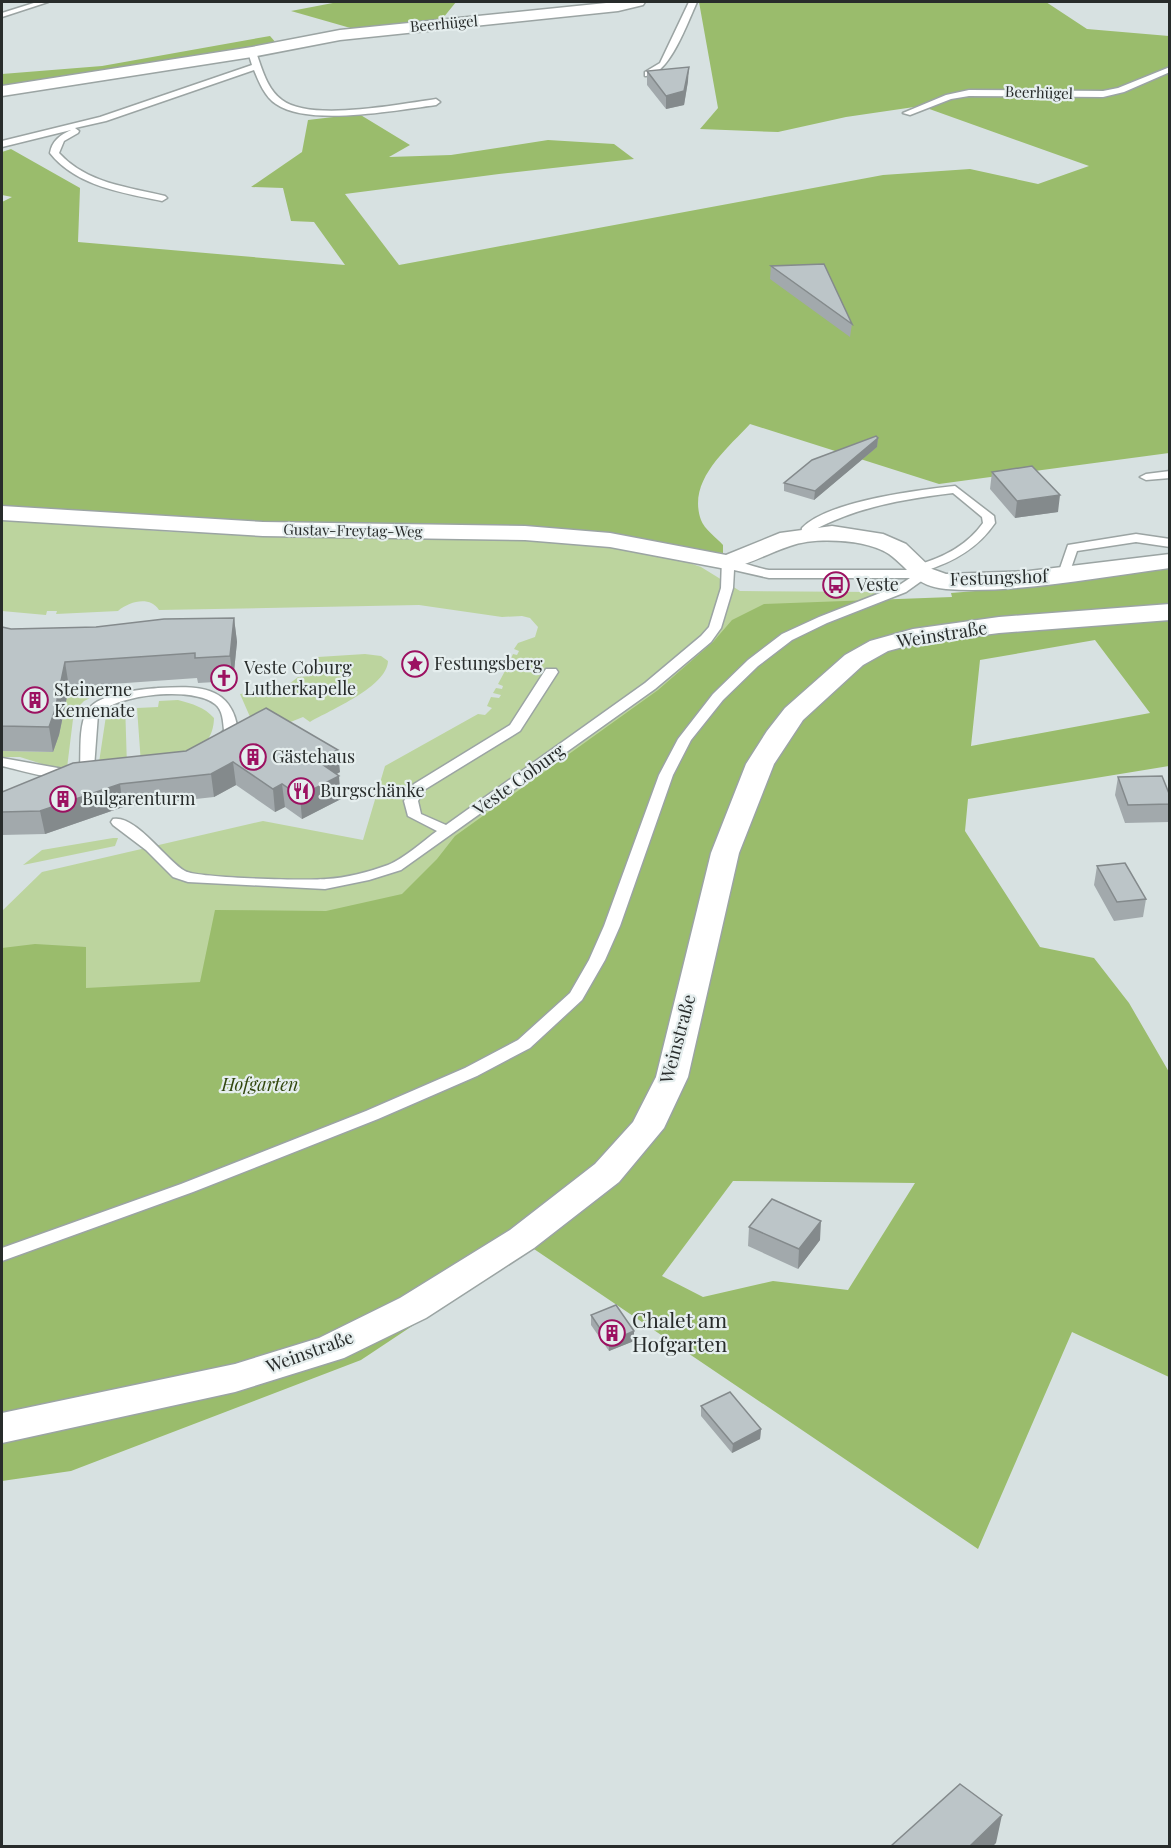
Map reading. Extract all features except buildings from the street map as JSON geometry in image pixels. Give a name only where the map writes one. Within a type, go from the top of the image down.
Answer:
[{"type":"street","name":"Beerhügel","points":[[2,91],[254,59],[340,35],[558,13],[637,2]]},
{"type":"street","name":"Gustav-Freytag-Weg","points":[[2,513],[274,529],[525,534],[610,540],[714,560]]},
{"type":"street","points":[[714,560],[736,560],[788,538],[850,534],[875,539],[897,549],[920,571]]},
{"type":"street","name":"Festungshof","points":[[920,571],[937,579],[969,582],[1064,574],[1170,561]]},
{"type":"street","name":"Weinstraße","points":[[2,1428],[235,1378],[331,1348],[413,1308],[522,1239],[607,1173],[647,1128],[672,1077],[725,854],[760,764],[780,731],[794,714],[854,660],[879,646],[913,637],[999,625],[1170,612]]},
{"type":"lane","points":[[2,15],[44,2]]},
{"type":"lane","points":[[648,74],[663,64],[693,2]]},
{"type":"lane","points":[[254,59],[264,86],[275,99],[292,108],[337,113],[436,102]]},
{"type":"lane","name":"Beerhügel","points":[[162,198],[90,178],[60,162],[54,153],[61,138],[254,59]]},
{"type":"lane","name":"Beerhügel","points":[[907,113],[949,97],[969,93],[1103,94],[1121,90],[1170,69]]},
{"type":"lane","name":"Beerhügel","points":[[2,144],[103,119]]},
{"type":"lane","points":[[1146,477],[1170,474]]},
{"type":"lane","points":[[714,560],[748,571],[769,574],[920,571],[956,553],[985,530],[989,523],[988,516],[955,489],[913,494],[843,512],[808,528],[807,535]]},
{"type":"lane","points":[[1064,574],[1072,548],[1136,538],[1170,543]]},
{"type":"lane","name":"Veste Coburg","points":[[118,822],[151,847],[173,871],[188,878],[324,884],[369,876],[396,867],[650,686],[706,639],[715,628],[729,574],[714,560]]},
{"type":"lane","points":[[2,1255],[187,1188],[372,1115],[471,1072],[524,1044],[576,996],[597,960],[612,926],[666,775],[685,739],[718,697],[753,663],[787,638],[902,589],[920,571]]},
{"type":"lane","points":[[448,831],[415,816],[411,801],[419,788],[515,728],[551,672]]},
{"type":"lane","points":[[87,768],[92,713],[99,705],[114,697],[131,694],[199,692],[221,702],[229,718],[231,731],[219,745],[211,750]]},
{"type":"lane","points":[[2,762],[40,769],[57,775],[103,771]]},
{"type":"green space","points":[[338,2],[456,2],[439,23],[361,31],[291,11]]},
{"type":"green space","points":[[699,2],[1046,2],[1087,29],[1169,36],[1169,453],[939,484],[750,424],[711,467],[699,492],[698,506],[701,520],[723,545],[723,553],[358,528],[133,517],[2,506],[2,202],[12,197],[2,195],[2,152],[11,149],[80,188],[78,242],[345,265],[314,222],[291,221],[283,188],[251,187],[302,152],[308,120],[359,114],[410,145],[389,157],[451,155],[548,140],[614,144],[634,159],[345,194],[399,265],[883,175],[970,169],[1038,184],[1089,166],[921,106],[846,117],[778,132],[700,129],[718,108]]},
{"type":"green space","points":[[270,36],[277,44],[2,89],[2,74],[102,66]]},
{"type":"green space","name":"Hofgarten","points":[[2,520],[175,532],[349,538],[516,539],[611,547],[675,558],[701,567],[740,591],[873,592],[881,599],[2,1414],[2,911],[42,872],[263,821],[363,840],[385,766],[478,714],[485,715],[492,708],[487,706],[491,697],[499,698],[501,695],[493,693],[496,688],[502,689],[503,686],[498,684],[505,671],[510,668],[507,667],[513,654],[517,655],[519,651],[514,649],[518,643],[535,637],[538,627],[530,618],[522,616],[502,617],[419,605],[159,610],[150,603],[140,602],[118,611],[56,614],[57,611],[47,611],[46,615],[2,611]]},
{"type":"green space","points":[[1169,569],[1169,766],[968,799],[965,831],[1040,947],[1094,958],[1129,1003],[1169,1072],[1169,1377],[1072,1332],[978,1549],[531,1247],[361,1360],[71,1471],[2,1481],[2,948],[35,944],[86,947],[86,988],[200,982],[215,910],[326,911],[402,894],[437,859],[455,836],[658,690],[713,642],[732,620],[764,604],[952,597],[951,593],[1038,586]],"holes":[[[1095,640],[1150,713],[971,746],[980,660]],[[733,1181],[915,1183],[848,1290],[773,1281],[703,1297],[662,1276]]]},
{"type":"green space","points":[[365,654],[381,656],[388,661],[385,671],[368,689],[310,722],[303,717],[258,735],[240,694],[284,688],[298,677],[312,676],[318,657]]},
{"type":"green space","points":[[107,685],[106,690],[84,701],[74,711],[67,768],[58,769],[20,757],[2,757],[2,751],[53,752],[69,687]]},
{"type":"green space","points":[[178,700],[198,706],[214,718],[212,731],[207,741],[189,753],[141,764],[137,708],[158,707],[159,701]]},
{"type":"green space","points":[[125,703],[127,766],[98,769],[106,716]]},
{"type":"green space","points":[[118,838],[115,846],[23,865],[42,850]]},
{"type":"place","name":"Veste","points":[[836,585]]},
{"type":"place","name":"Festungsberg","points":[[415,664]]},
{"type":"place","name":"Veste Coburg Lutherkapelle","points":[[224,678]]},
{"type":"place","name":"Steinerne Kemenate","points":[[35,700]]},
{"type":"place","name":"Gästehaus","points":[[253,757]]},
{"type":"place","name":"Burgschänke","points":[[301,791]]},
{"type":"place","name":"Bulgarenturm","points":[[63,799]]},
{"type":"place","name":"Chalet am Hofgarten","points":[[612,1333]]}]
